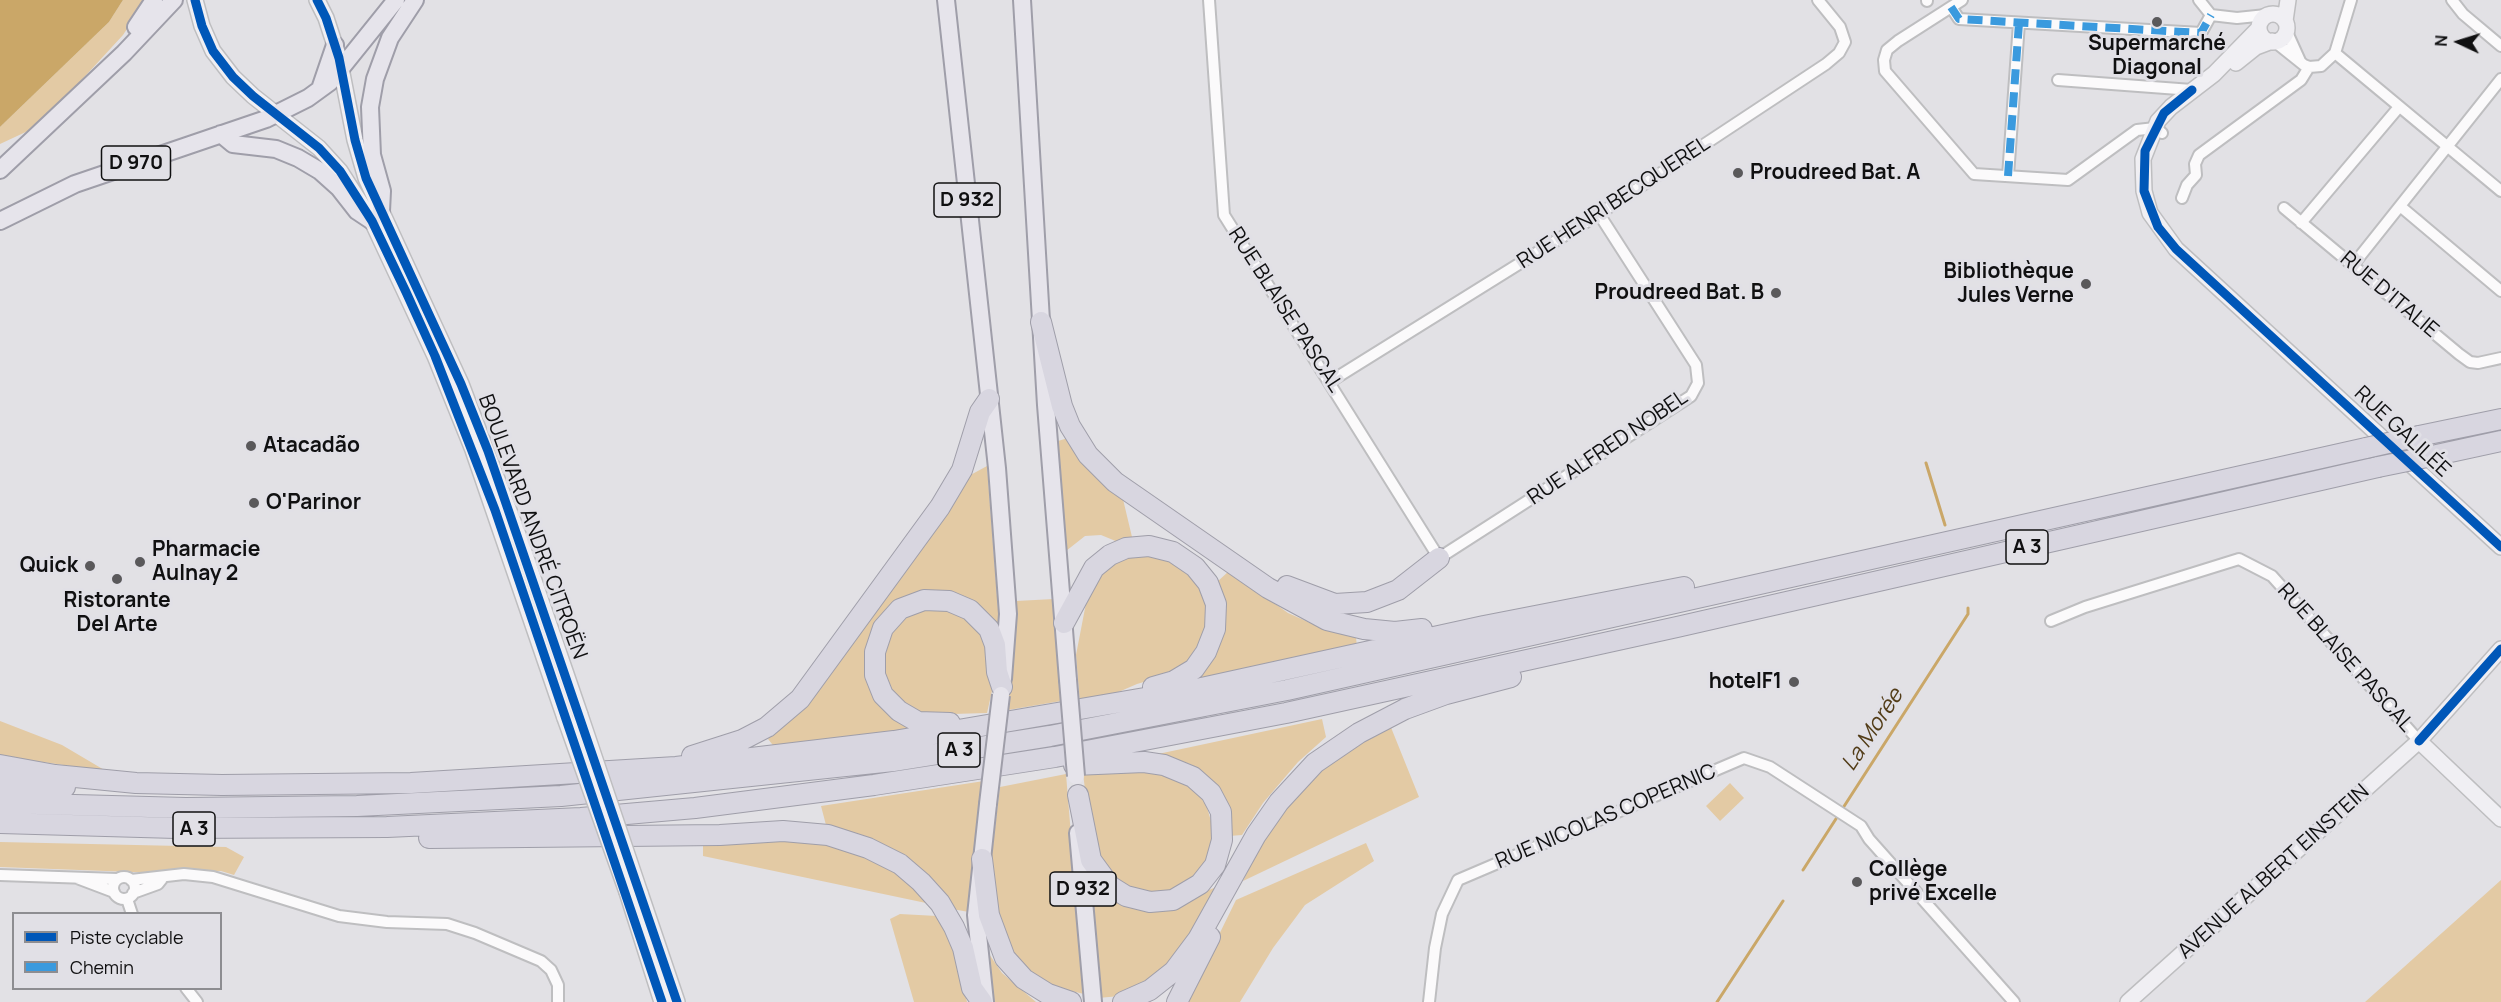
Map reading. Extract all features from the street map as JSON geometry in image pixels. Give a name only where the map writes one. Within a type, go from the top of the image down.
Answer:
[{"type":"highway","points":[[1041,322],[1062,405],[1070,426],[1088,454],[1115,482],[1268,588],[1327,620],[1364,629],[1395,632],[1460,622],[1484,626]]},
{"type":"highway","points":[[676,767],[686,757],[742,740],[767,727],[801,699],[940,507],[962,470],[980,412],[989,399]]},
{"type":"highway","name":"A 3","points":[[0,803],[186,808],[369,806],[561,796],[893,761],[1050,736],[1287,690],[2501,419]]},
{"type":"highway","name":"A 3","points":[[0,823],[176,828],[387,827],[581,818],[695,808],[874,785],[1055,757],[1297,710],[1677,627],[2501,441]]},
{"type":"highway","points":[[1064,623],[1074,608],[1081,588],[1094,568],[1118,552],[1149,546],[1173,552],[1195,567],[1208,583],[1216,604],[1215,629],[1206,652],[1194,669],[1174,681],[1143,690],[1135,700]]},
{"type":"highway","points":[[1268,588],[1286,585],[1317,599],[1335,604],[1367,602],[1398,590],[1439,558]]},
{"type":"highway","points":[[0,765],[55,775],[136,783],[257,785],[411,783],[676,767],[816,752],[972,729],[1135,700],[1484,626],[1739,576],[1765,582]]},
{"type":"highway","points":[[972,729],[958,723],[918,722],[899,711],[884,695],[875,675],[874,652],[883,627],[900,609],[924,600],[949,601],[970,610],[989,629],[995,645],[997,672],[1002,691]]},
{"type":"highway","points":[[1123,1002],[1150,990],[1174,971],[1198,939],[1233,871],[1279,802],[1315,763],[1359,733],[1405,709],[1446,694],[1664,640],[1677,627]]},
{"type":"highway","points":[[1055,757],[1072,765],[1144,762],[1164,765],[1193,777],[1211,793],[1221,812],[1222,840],[1215,865],[1200,884],[1173,900],[1150,902],[1126,896],[1110,886],[1091,860],[1077,785]]},
{"type":"highway","points":[[0,784],[116,788],[136,783]]},
{"type":"highway","points":[[387,827],[406,838],[720,835],[783,831],[828,835],[868,848],[900,864],[921,882],[940,903],[954,927],[963,948],[972,988],[983,1002]]},
{"type":"highway","points":[[982,859],[989,915],[1005,958],[1024,979],[1048,994],[1071,1002]]},
{"type":"highway","points":[[1178,1002],[1233,888],[1233,871]]},
{"type":"main road","points":[[124,53],[133,31],[154,0]]},
{"type":"main road","points":[[0,170],[124,53],[174,0]]},
{"type":"main road","points":[[275,115],[320,90],[341,70],[396,0]]},
{"type":"main road","points":[[221,134],[233,144],[276,149],[297,158],[320,171],[339,188],[357,211],[377,216],[382,191],[372,156],[370,107],[375,79],[390,38],[415,0]]},
{"type":"main road","name":"D 932","points":[[946,0],[989,399],[1008,614],[1002,691],[976,915],[983,1002]]},
{"type":"main road","name":"D 932","points":[[1023,0],[1041,322],[1077,785],[1076,808],[1093,1002]]},
{"type":"main road","points":[[320,90],[335,45]]},
{"type":"main road","name":"D 970","points":[[0,221],[75,184],[275,115]]},
{"type":"street","name":"BOULEVARD ANDRÉ CITROËN","points":[[195,0],[202,26],[213,51],[233,78],[275,115],[319,148],[377,216]]},
{"type":"street","name":"BOULEVARD ANDRÉ CITROËN","points":[[317,0],[335,45],[355,140],[377,216],[469,403],[520,540],[573,716],[634,892],[677,1002]]},
{"type":"street","name":"RUE BLAISE PASCAL","points":[[1209,0],[1224,215],[1331,381],[1439,558]]},
{"type":"street","name":"RUE HENRI BECQUEREL","points":[[1331,381],[1599,214],[1839,53],[1845,42],[1840,27],[1818,0]]},
{"type":"street","points":[[1962,0],[1887,51],[1884,60],[1885,71],[1974,174],[2068,180],[2137,130],[2158,130],[2190,100],[2256,47],[2283,36],[2288,0]]},
{"type":"street","points":[[2182,198],[2187,185],[2196,175],[2195,164],[2199,155],[2301,80],[2304,64],[2280,16],[2243,15],[2237,18],[2211,15],[2199,0]]},
{"type":"street","points":[[2266,17],[2262,36],[2273,41],[2304,64],[2321,66],[2335,53],[2351,0]]},
{"type":"street","points":[[2452,0],[2463,14],[2501,46]]},
{"type":"street","points":[[1951,7],[1959,19],[2201,33],[2211,15]]},
{"type":"street","points":[[2158,130],[2164,113],[2214,74],[2266,17]]},
{"type":"street","points":[[2008,176],[2019,23]]},
{"type":"street","points":[[2335,53],[2501,191]]},
{"type":"street","points":[[2353,265],[2501,79]]},
{"type":"street","points":[[2058,80],[2192,90]]},
{"type":"street","points":[[2301,223],[2399,107]]},
{"type":"street","name":"RUE GALILÉE","points":[[2158,130],[2144,159],[2144,191],[2158,227],[2176,249],[2501,547]]},
{"type":"street","points":[[2400,206],[2501,291]]},
{"type":"street","name":"RUE D'ITALIE","points":[[2284,208],[2470,362],[2478,363],[2501,358]]},
{"type":"street","name":"RUE ALFRED NOBEL","points":[[1439,558],[1691,396],[1698,383],[1696,365],[1599,214]]},
{"type":"street","name":"RUE BLAISE PASCAL","points":[[2051,621],[2085,607],[2239,559],[2272,576],[2419,741]]},
{"type":"street","name":"AVENUE ALBERT EINSTEIN","points":[[2128,1002],[2419,741],[2501,649]]},
{"type":"street","points":[[2419,741],[2501,819]]},
{"type":"street","name":"RUE NICOLAS COPERNIC","points":[[1429,1002],[1440,925],[1458,880],[1744,758],[1770,767],[1861,826],[1869,839],[2014,1002]]},
{"type":"street","points":[[0,874],[117,879],[124,877],[131,880],[162,879],[184,874],[213,877],[339,916],[387,922],[447,924],[475,933],[541,961],[551,970],[558,985],[558,1002]]},
{"type":"street","points":[[77,878],[114,892],[120,899],[158,884],[162,879]]},
{"type":"street","points":[[114,892],[113,885],[117,879]]},
{"type":"street","points":[[131,880],[135,886],[130,896],[132,912]]},
{"type":"street","name":"BOULEVARD ANDRÉ CITROËN","points":[[634,892],[662,1002]]},
{"type":"street","points":[[188,990],[197,1002]]},
{"type":"shaded area","points":[[0,0],[123,0],[109,22],[0,127]]},
{"type":"shaded area","points":[[123,0],[146,0],[123,35],[65,98],[30,130],[0,144],[0,127],[109,22]]},
{"type":"shaded area","points":[[1068,438],[1122,495],[1132,537],[1118,542],[1101,535],[1085,536],[1066,551],[1058,441]]},
{"type":"shaded area","points":[[987,466],[999,622],[993,625],[971,604],[896,606],[869,680],[915,730],[776,749],[768,739],[808,702],[965,478]]},
{"type":"shaded area","points":[[1145,554],[1165,559],[1190,573],[1204,593],[1207,618],[1202,639],[1188,663],[1167,675],[1137,684],[1100,700],[1080,704],[1076,655],[1087,598],[1100,575],[1119,560]]},
{"type":"shaded area","points":[[1229,571],[1288,613],[1326,630],[1356,637],[1357,648],[1200,681],[1198,674],[1217,582]]},
{"type":"shaded area","points":[[1054,599],[1061,701],[1008,710],[1016,601]]},
{"type":"shaded area","points":[[945,608],[964,617],[981,633],[996,673],[987,713],[918,715],[888,690],[883,671],[884,650],[892,632],[905,615],[923,610]]},
{"type":"shaded area","points":[[1322,719],[1326,737],[1298,762],[1263,803],[1242,835],[1229,836],[1223,797],[1211,779],[1190,764],[1171,759],[1144,757]]},
{"type":"shaded area","points":[[0,721],[62,745],[106,771],[0,756]]},
{"type":"shaded area","points":[[1390,725],[1419,797],[1243,881],[1270,826],[1318,771]]},
{"type":"shaded area","points":[[1119,767],[1159,773],[1175,779],[1194,790],[1206,804],[1213,828],[1211,850],[1203,870],[1171,893],[1148,896],[1128,890],[1101,864],[1090,830],[1083,773]]},
{"type":"shaded area","points":[[1066,774],[1084,994],[1054,987],[1026,974],[1006,949],[989,877],[1000,787]]},
{"type":"shaded area","points":[[984,781],[969,912],[952,909],[826,825],[821,806]]},
{"type":"shaded area","points":[[1730,783],[1744,798],[1720,821],[1706,806]]},
{"type":"shaded area","points":[[826,840],[895,868],[923,893],[926,903],[703,856],[703,843],[718,841]]},
{"type":"shaded area","points":[[0,842],[226,847],[244,857],[234,875],[221,871],[159,873],[0,867]]},
{"type":"shaded area","points":[[1366,843],[1374,861],[1305,905],[1273,948],[1240,1002],[1186,1002],[1236,900]]},
{"type":"shaded area","points":[[1088,867],[1106,891],[1198,895],[1216,887],[1193,929],[1170,963],[1149,981],[1120,996],[1098,998]]},
{"type":"shaded area","points":[[2501,880],[2501,1002],[2365,1002]]},
{"type":"shaded area","points":[[900,914],[937,916],[950,937],[967,1002],[914,1002],[890,919]]},
{"type":"shaded area","points":[[987,951],[1002,973],[1036,1002],[992,1002]]},
{"type":"waterway","name":"La Morée","points":[[1926,463],[1945,525]]},
{"type":"waterway","name":"La Morée","points":[[1803,870],[1968,614],[1968,608]]},
{"type":"waterway","name":"La Morée","points":[[1717,1002],[1783,901]]},
{"type":"marked path","points":[[1951,7],[1959,19],[2201,33],[2211,15]]},
{"type":"marked path","points":[[2008,176],[2019,23]]},
{"type":"cycle path","points":[[195,0],[202,26],[213,51],[233,77],[253,96],[319,148],[340,171],[372,221],[406,292],[435,356],[495,510],[662,1002]]},
{"type":"cycle path","points":[[317,0],[326,18],[339,58],[355,140],[366,178],[461,384],[488,451],[677,1002]]},
{"type":"cycle path","points":[[2192,90],[2164,113],[2145,151],[2144,191],[2158,227],[2176,249],[2501,547]]},
{"type":"cycle path","points":[[2419,741],[2501,649]]},
{"type":"place","name":"Supermarché Diagonal","points":[[2157,22]]},
{"type":"place","name":"Proudreed Bat. A","points":[[1738,173]]},
{"type":"place","name":"Bibliothèque Jules Verne","points":[[2086,284]]},
{"type":"place","name":"Proudreed Bat. B","points":[[1776,293]]},
{"type":"place","name":"Atacadão","points":[[251,446]]},
{"type":"place","name":"O'Parinor","points":[[254,503]]},
{"type":"place","name":"Pharmacie Aulnay 2","points":[[140,562]]},
{"type":"place","name":"Quick","points":[[90,566]]},
{"type":"place","name":"Ristorante Del Arte","points":[[117,579]]},
{"type":"place","name":"hotelF1","points":[[1794,682]]},
{"type":"place","name":"Collège privé Excelle","points":[[1857,882]]}]
